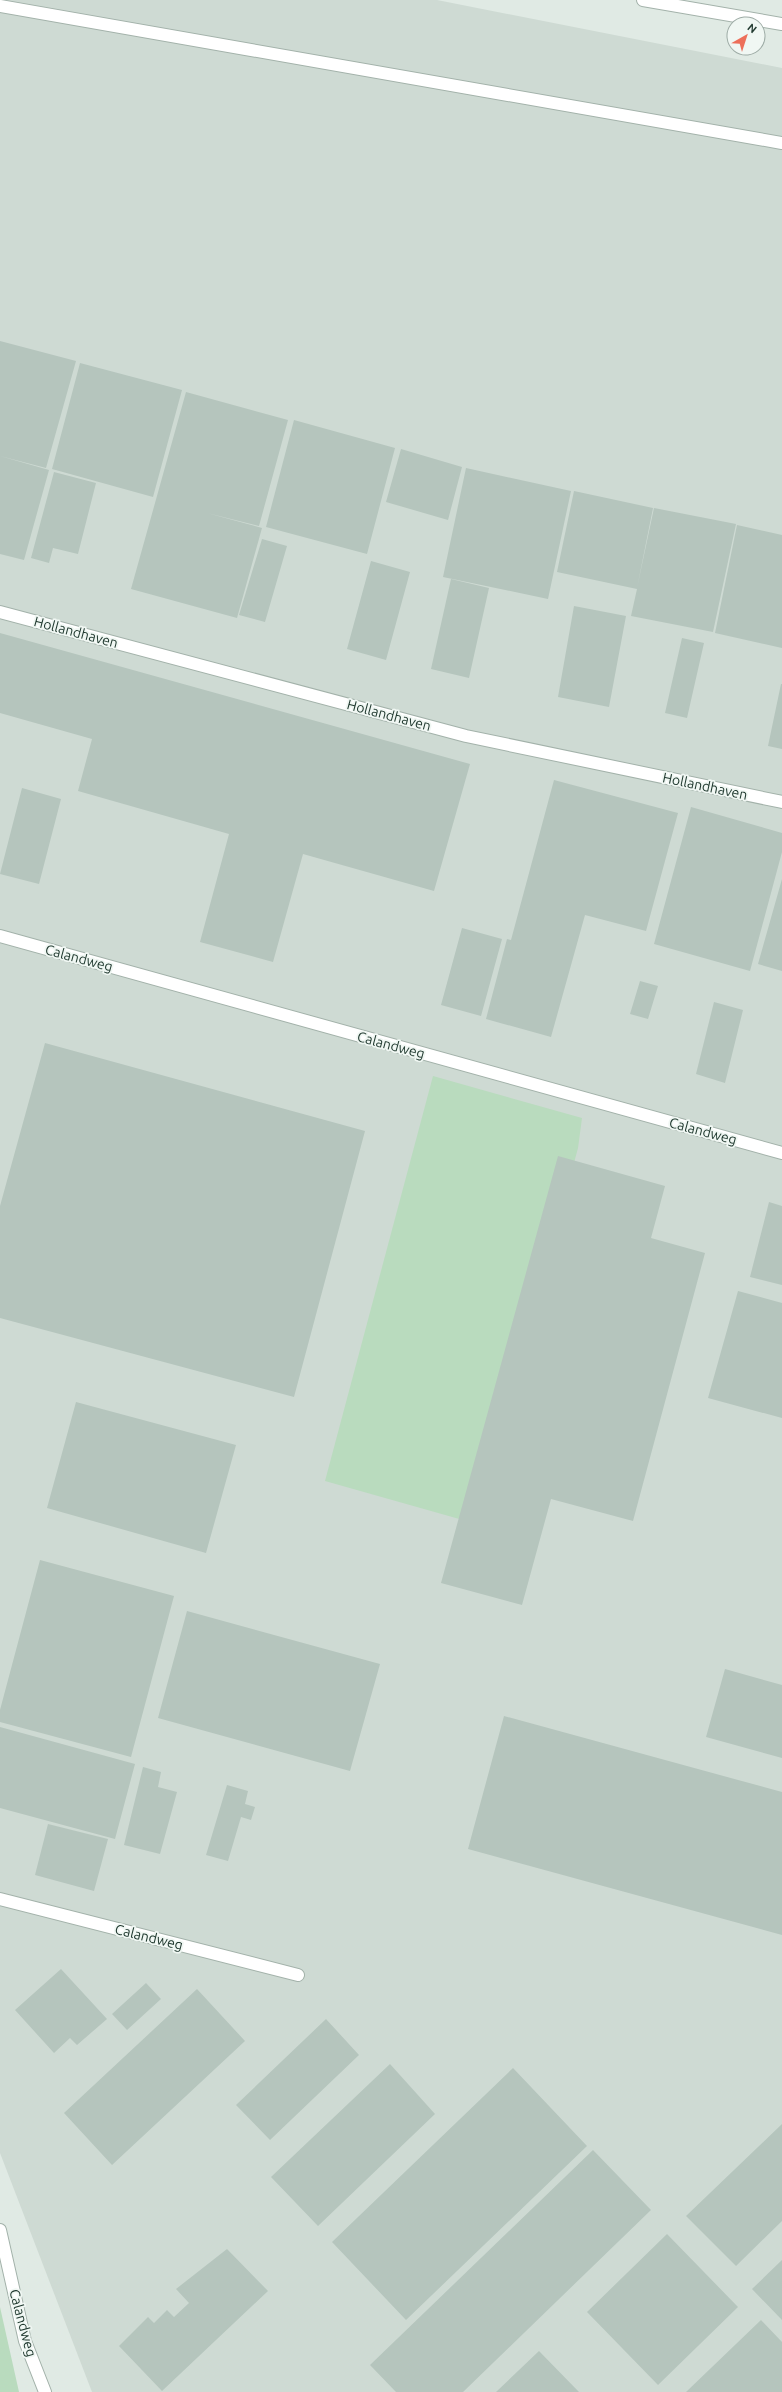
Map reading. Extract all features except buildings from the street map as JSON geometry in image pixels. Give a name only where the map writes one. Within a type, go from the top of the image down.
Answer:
[{"type":"street","points":[[643,0],[782,24]]},
{"type":"street","points":[[0,6],[782,143]]},
{"type":"street","name":"Hollandhaven","points":[[0,612],[466,736],[782,802]]},
{"type":"street","name":"Calandweg","points":[[0,936],[782,1153]]},
{"type":"street","name":"Calandweg","points":[[0,1899],[298,1976]]},
{"type":"street","name":"Calandweg","points":[[0,2230],[25,2341],[45,2392]]},
{"type":"shaded area","points":[[0,0],[437,0],[782,68],[782,2392],[92,2392],[0,2153]]},
{"type":"green space","points":[[433,1076],[582,1118],[578,1148],[477,1524],[325,1481]]},
{"type":"green space","points":[[0,2307],[19,2392],[0,2392]]}]
